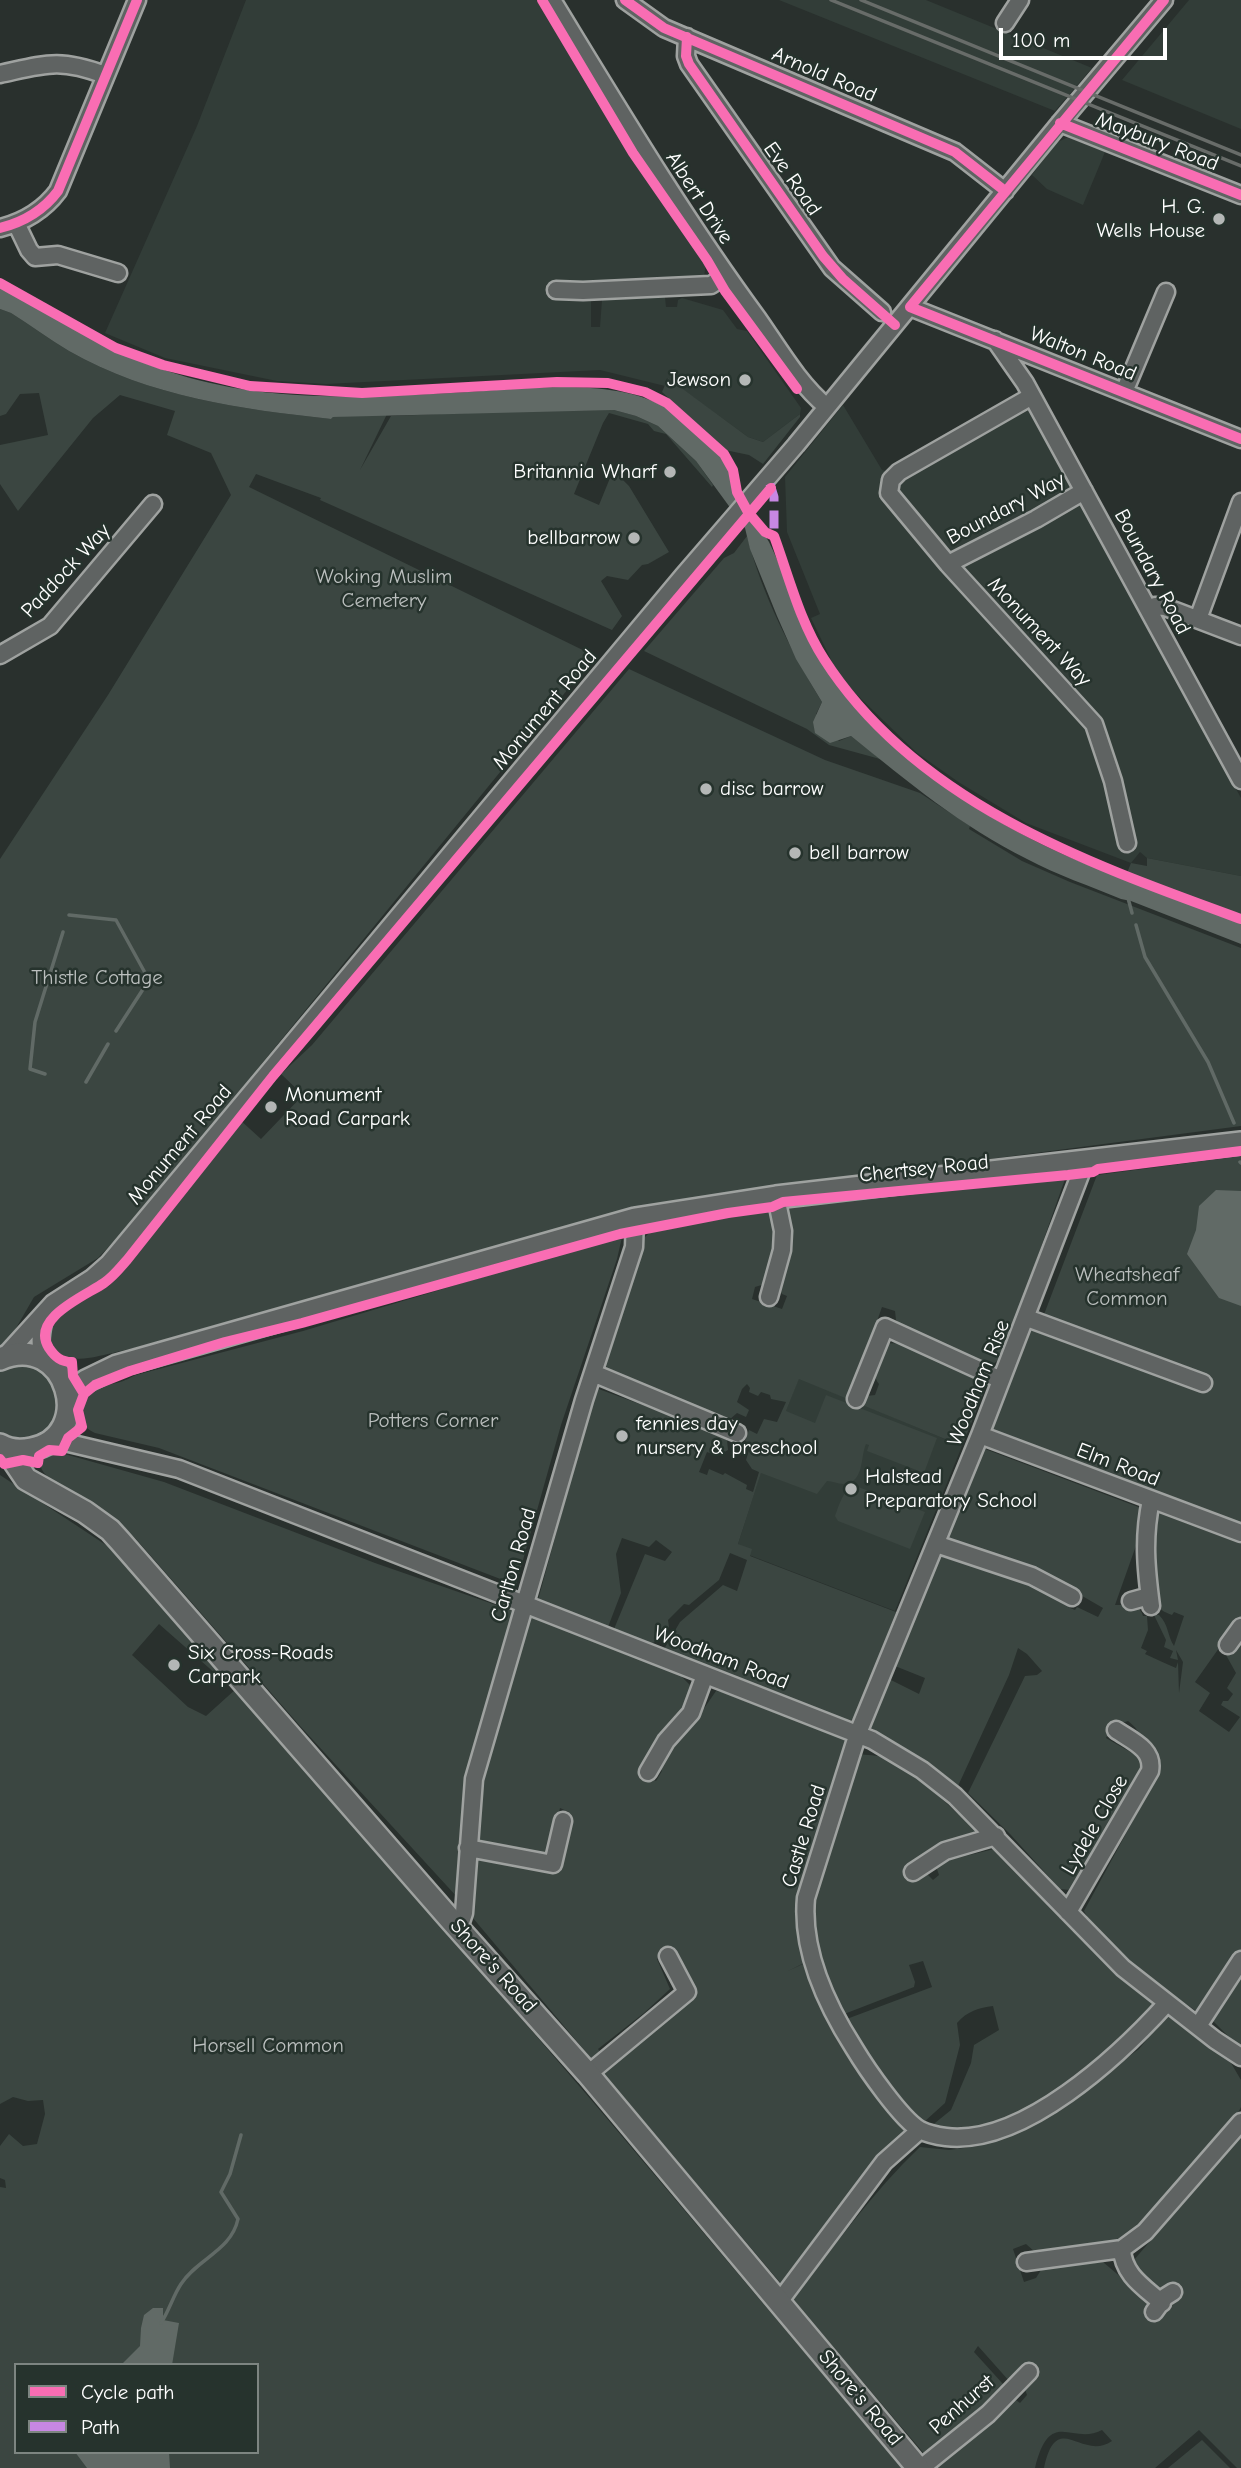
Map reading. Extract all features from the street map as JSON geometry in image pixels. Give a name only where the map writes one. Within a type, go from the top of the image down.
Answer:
[{"type":"main road","name":"Chertsey Road","points":[[68,1395],[86,1381],[117,1366],[635,1219],[776,1198],[1241,1143]]},
{"type":"main road","name":"Chertsey Road","points":[[2,1358],[17,1354],[31,1355],[49,1364],[80,1369],[117,1366]]},
{"type":"main road","points":[[44,1490],[35,1478],[31,1466],[44,1444],[65,1422],[69,1403],[62,1378],[49,1364]]},
{"type":"main road","points":[[2,1447],[20,1451],[44,1444]]},
{"type":"main road","name":"Shore's Road","points":[[2,1447],[26,1479],[85,1512],[115,1535],[588,2074],[920,2468]]},
{"type":"street","points":[[118,273],[58,255],[35,257],[8,225],[41,209],[58,191],[137,0]]},
{"type":"street","name":"Albert Drive","points":[[552,0],[639,143],[725,276],[804,384],[827,407]]},
{"type":"street","name":"Arnold Road","points":[[625,0],[664,28],[955,152],[1005,191]]},
{"type":"street","points":[[1004,23],[1020,0]]},
{"type":"street","name":"Monument Road","points":[[2,1358],[47,1309],[92,1278],[108,1263],[392,922],[760,488],[1164,0]]},
{"type":"street","name":"Eve Road","points":[[687,37],[686,56],[689,64],[768,178],[832,268],[882,312]]},
{"type":"street","points":[[0,74],[59,63],[72,64],[105,75]]},
{"type":"street","name":"Maybury Road","points":[[1060,123],[1241,195]]},
{"type":"street","points":[[556,290],[711,285],[725,276]]},
{"type":"street","points":[[1124,392],[1166,292]]},
{"type":"street","name":"Walton Road","points":[[910,307],[1124,392],[1239,434]]},
{"type":"street","name":"Boundary Road","points":[[995,340],[1029,390],[1241,780]]},
{"type":"street","points":[[1029,390],[1024,367],[1034,355]]},
{"type":"street","name":"Monument Way","points":[[1029,390],[899,472],[891,480],[889,493],[948,564],[1094,724],[1114,781],[1127,843]]},
{"type":"street","name":"Boundary Way","points":[[948,564],[1084,491]]},
{"type":"street","points":[[1198,619],[1241,502]]},
{"type":"street","name":"Paddock Way","points":[[0,654],[50,626],[153,504]]},
{"type":"street","points":[[1148,609],[1155,606],[1165,607],[1241,636]]},
{"type":"street","name":"Woodham Rise","points":[[858,1732],[981,1435],[1085,1162]]},
{"type":"street","points":[[768,1297],[782,1241],[776,1198]]},
{"type":"street","name":"Carlton Road","points":[[458,1928],[464,1913],[474,1779],[593,1373],[634,1247],[635,1219]]},
{"type":"street","points":[[47,1309],[40,1343],[49,1364]]},
{"type":"street","points":[[1027,1318],[1203,1383]]},
{"type":"street","points":[[865,1390],[887,1323],[1001,1380]]},
{"type":"street","points":[[593,1373],[737,1434]]},
{"type":"street","name":"Woodham Road","points":[[65,1422],[96,1448]]},
{"type":"street","name":"Elm Road","points":[[981,1435],[1241,1532]]},
{"type":"street","name":"Woodham Road","points":[[44,1444],[96,1448],[179,1469],[705,1675],[858,1732],[922,1770],[959,1800],[1123,1968],[1241,2057]]},
{"type":"street","points":[[1131,1601],[1150,1601],[1144,1544],[1145,1524],[1151,1500]]},
{"type":"street","points":[[936,1544],[1032,1576],[1072,1597]]},
{"type":"street","points":[[1228,1645],[1241,1626]]},
{"type":"street","points":[[648,1772],[666,1741],[691,1713],[705,1675]]},
{"type":"street","name":"Lydele Close","points":[[1068,1913],[1150,1771],[1150,1760],[1146,1751],[1116,1730]]},
{"type":"street","name":"Castle Road","points":[[858,1732],[806,1898],[806,1938],[840,2027],[864,2065],[892,2101],[920,2130]]},
{"type":"street","points":[[468,1848],[552,1864],[563,1821]]},
{"type":"street","points":[[913,1872],[945,1851],[996,1836]]},
{"type":"street","points":[[588,2074],[687,1992],[668,1956]]},
{"type":"street","points":[[1198,2026],[1241,1960]]},
{"type":"street","points":[[779,2302],[884,2162],[920,2130],[959,2138],[982,2136],[1023,2120],[1092,2075],[1120,2052],[1167,2003]]},
{"type":"street","points":[[1026,2262],[1122,2249],[1145,2232],[1241,2122]]},
{"type":"street","points":[[1122,2249],[1127,2272],[1163,2302]]},
{"type":"street","name":"Penhurst","points":[[920,2468],[988,2414],[1030,2372]]},
{"type":"shaded area","points":[[246,0],[538,0],[608,119],[706,263],[704,277],[591,283],[591,327],[600,327],[602,300],[665,297],[666,307],[677,307],[678,300],[682,298],[723,310],[737,329],[747,331],[801,408],[800,414],[763,442],[748,437],[667,378],[665,386],[600,370],[326,384],[277,381],[165,358],[105,333],[197,126]]},
{"type":"shaded area","points":[[779,0],[926,0],[1092,68],[1055,111]]},
{"type":"shaded area","points":[[1189,0],[1241,0],[1241,129],[1122,80]]},
{"type":"shaded area","points":[[1068,137],[1105,152],[1083,205],[1047,189],[1032,175],[1056,143]]},
{"type":"shaded area","points":[[0,286],[136,360],[199,380],[241,389],[293,395],[346,396],[590,388],[618,391],[667,408],[710,444],[732,474],[735,493],[769,542],[817,650],[849,697],[876,727],[938,781],[1007,826],[1079,861],[1241,922],[1241,944],[1038,865],[958,818],[851,736],[830,743],[815,733],[813,722],[822,702],[796,659],[750,549],[745,528],[696,461],[658,426],[614,410],[331,419],[263,411],[196,398],[131,380],[69,351],[11,313],[0,309]]},
{"type":"shaded area","points":[[843,405],[882,470],[909,476],[1029,410],[1241,798],[1241,876],[1147,858],[1140,852],[1131,863],[1026,823],[917,753],[850,688],[835,668],[811,618],[820,614],[787,532],[785,477]]},
{"type":"shaded area","points":[[1216,1190],[1241,1191],[1241,1306],[1219,1298],[1187,1254],[1196,1230],[1199,1206]]},
{"type":"shaded area","name":"Halstead Preparatory School","points":[[799,1378],[962,1446],[895,1611],[749,1555],[738,1544],[761,1472]]},
{"type":"shaded area","points":[[153,2308],[163,2308],[163,2320],[179,2323],[172,2363],[123,2363],[140,2346],[144,2315]]},
{"type":"shaded area","points":[[76,2454],[169,2454],[170,2468],[87,2468]]},
{"type":"green space","points":[[0,309],[100,367],[163,390],[263,411],[331,419],[388,412],[360,470],[391,416],[614,410],[658,426],[696,461],[713,485],[712,487],[666,434],[654,431],[648,424],[609,413],[574,494],[599,505],[610,478],[615,481],[618,475],[629,486],[669,552],[642,565],[628,580],[607,576],[601,581],[622,616],[612,630],[320,500],[321,498],[256,474],[249,487],[595,656],[133,1221],[98,1258],[34,1297],[12,1335],[0,1346],[0,859],[108,695],[231,495],[211,453],[167,435],[175,411],[120,395],[93,418],[18,511],[0,484],[0,445],[48,435],[39,393],[20,394],[6,414],[0,416]]},
{"type":"green space","points":[[668,378],[748,437],[763,442],[800,414],[800,417],[763,464],[749,455],[725,450],[662,392]]},
{"type":"green space","points":[[747,536],[778,622],[822,702],[816,714],[839,741],[851,736],[880,759],[829,745],[807,729],[644,651],[724,558],[734,553]]},
{"type":"green space","points":[[629,669],[825,760],[920,793],[970,826],[969,829],[1022,861],[1241,948],[1241,1126],[685,1199],[482,1250],[135,1348],[85,1358],[61,1356],[53,1349],[49,1338],[51,1329],[61,1314],[109,1286],[130,1263],[239,1119],[261,1139],[303,1095],[281,1074],[312,1045]]},
{"type":"green space","points":[[1147,858],[1241,876],[1241,915],[1127,873],[1131,863],[1147,866]]},
{"type":"green space","name":"Wheatsheaf Common","points":[[1241,1156],[1241,1523],[991,1433],[1007,1386],[1033,1325],[1040,1325],[1097,1175]]},
{"type":"green space","points":[[1065,1179],[1003,1355],[998,1361],[988,1366],[901,1326],[896,1320],[895,1311],[882,1307],[850,1398],[875,1395],[879,1384],[875,1375],[877,1364],[887,1344],[895,1343],[936,1356],[981,1382],[983,1394],[962,1446],[799,1379],[786,1411],[815,1423],[826,1395],[937,1438],[924,1473],[867,1451],[869,1445],[866,1444],[855,1479],[843,1484],[827,1481],[817,1494],[761,1473],[738,1544],[752,1549],[750,1556],[896,1612],[855,1718],[849,1721],[664,1649],[680,1622],[723,1585],[737,1591],[747,1560],[730,1553],[719,1580],[689,1605],[684,1604],[668,1620],[669,1627],[652,1644],[614,1629],[645,1554],[665,1561],[672,1552],[656,1540],[649,1547],[622,1538],[616,1554],[621,1593],[608,1627],[538,1600],[596,1388],[724,1435],[728,1450],[721,1454],[707,1452],[699,1472],[707,1475],[709,1469],[723,1475],[725,1473],[747,1485],[746,1489],[753,1492],[759,1472],[752,1469],[746,1460],[751,1444],[745,1441],[749,1430],[757,1434],[764,1419],[777,1422],[786,1402],[771,1399],[770,1395],[761,1392],[758,1396],[749,1392],[747,1384],[737,1402],[749,1410],[746,1417],[737,1413],[729,1420],[608,1371],[604,1360],[641,1241],[651,1231],[772,1210],[777,1238],[765,1284],[755,1287],[752,1299],[782,1309],[787,1296],[779,1289],[785,1203]]},
{"type":"green space","name":"Potters Corner","points":[[622,1237],[561,1425],[516,1585],[159,1448],[95,1433],[82,1422],[81,1407],[87,1395],[136,1375],[303,1331]]},
{"type":"green space","points":[[24,1362],[48,1372],[60,1399],[54,1419],[43,1432],[27,1438],[18,1438],[0,1433],[0,1368]]},
{"type":"green space","points":[[985,1449],[1141,1508],[1138,1540],[1115,1605],[1136,1606],[1143,1616],[1147,1616],[1148,1630],[1141,1648],[1147,1651],[1145,1654],[1176,1668],[1178,1662],[1179,1693],[1183,1662],[1176,1650],[1178,1660],[1170,1658],[1173,1651],[1164,1647],[1166,1640],[1154,1615],[1159,1615],[1162,1619],[1174,1646],[1184,1616],[1164,1612],[1155,1599],[1154,1517],[1158,1513],[1241,1544],[1241,1617],[1195,1682],[1210,1693],[1199,1711],[1229,1732],[1240,1717],[1221,1705],[1233,1694],[1227,1688],[1236,1673],[1226,1655],[1241,1632],[1241,1950],[1199,2013],[1119,1954],[1084,1911],[1160,1771],[1156,1752],[1131,1723],[1115,1720],[1106,1738],[1139,1757],[1141,1767],[1070,1890],[1060,1889],[968,1793],[1025,1676],[1037,1675],[1042,1671],[1027,1654],[1018,1648],[1009,1675],[958,1786],[928,1762],[871,1728],[889,1679],[919,1694],[925,1678],[895,1666],[940,1556],[972,1562],[1022,1579],[1069,1601],[1068,1607],[1075,1610],[1077,1607],[1098,1617],[1103,1608],[1077,1593],[946,1541]]},
{"type":"green space","points":[[54,1451],[164,1482],[375,1563],[516,1612],[464,1808],[458,1898],[301,1727],[136,1539],[93,1502],[49,1478],[41,1466],[41,1460],[46,1453]]},
{"type":"green space","name":"Horsell Common","points":[[0,1475],[112,1549],[223,1669],[217,1675],[159,1624],[132,1655],[188,1707],[206,1716],[237,1688],[593,2102],[902,2468],[0,2468],[0,2187],[6,2188],[5,2180],[0,2178],[0,2146],[9,2134],[23,2146],[37,2144],[45,2114],[43,2100],[28,2101],[13,2097],[0,2104]]},
{"type":"green space","points":[[853,1485],[925,1512],[910,1549],[838,1521],[835,1516],[840,1503]]},
{"type":"green space","points":[[530,1616],[680,1675],[693,1688],[682,1710],[638,1773],[656,1781],[662,1771],[660,1768],[663,1759],[692,1726],[716,1691],[846,1740],[836,1785],[796,1904],[796,1921],[804,1963],[788,1971],[803,1964],[836,2038],[875,2095],[909,2132],[783,2286],[467,1911],[472,1853],[550,1869],[562,1862],[561,1851],[569,1812],[560,1808],[548,1857],[472,1845],[480,1772],[504,1690]],"holes":[[[673,1950],[693,1992],[609,2062],[598,2049],[670,1989],[657,1959]]]},
{"type":"green space","points":[[858,1754],[886,1758],[908,1770],[976,1831],[941,1847],[925,1872],[933,1880],[939,1875],[936,1866],[941,1862],[994,1849],[1107,1963],[1158,2008],[1091,2067],[1042,2104],[988,2129],[957,2135],[930,2127],[951,2110],[971,2063],[974,2045],[999,2030],[993,2006],[974,2011],[957,2023],[960,2045],[945,2103],[924,2122],[904,2107],[893,2093],[844,2020],[932,1987],[923,1961],[909,1965],[914,1987],[839,2016],[808,1927],[833,1827],[838,1827]]},
{"type":"green space","points":[[1241,1976],[1241,2045],[1233,2041],[1211,2019]]},
{"type":"green space","points":[[1167,2015],[1231,2063],[1241,2080],[1241,2107],[1234,2121],[1141,2227],[1118,2241],[1035,2252],[1026,2244],[1013,2249],[1024,2282],[1036,2278],[1041,2270],[1047,2268],[1103,2262],[1149,2301],[1144,2313],[1156,2323],[1179,2296],[1168,2286],[1161,2289],[1148,2282],[1133,2261],[1241,2136],[1241,2468],[1237,2468],[1199,2430],[1155,2468],[1044,2468],[1049,2450],[1056,2441],[1063,2439],[1101,2446],[1112,2441],[1102,2430],[1091,2434],[1055,2433],[1041,2449],[1035,2468],[936,2468],[976,2431],[991,2423],[1011,2402],[1016,2400],[1020,2403],[1027,2395],[1025,2389],[1028,2381],[1010,2382],[978,2346],[974,2352],[1003,2384],[1004,2389],[927,2457],[793,2300],[869,2202],[920,2147],[949,2150],[978,2146],[1020,2130],[1061,2106],[1139,2049]]},
{"type":"green space","points":[[1202,2440],[1230,2468],[1168,2468]]},
{"type":"waterway","points":[[1128,898],[1132,913]]},
{"type":"waterway","points":[[69,915],[116,920],[149,980],[116,1031]]},
{"type":"waterway","points":[[1136,925],[1145,957],[1208,1062],[1234,1123]]},
{"type":"waterway","points":[[45,1074],[30,1069],[35,1022],[63,932]]},
{"type":"waterway","points":[[86,1082],[108,1044]]},
{"type":"waterway","points":[[161,2323],[188,2275],[221,2247],[234,2230],[238,2219],[221,2192],[230,2174],[241,2135]]},
{"type":"railway","points":[[831,0],[1241,166]]},
{"type":"railway","points":[[861,0],[1241,155]]},
{"type":"marked path","points":[[770,484],[774,497],[774,536]]},
{"type":"cycle path","points":[[0,228],[32,215],[58,191],[137,0]]},
{"type":"cycle path","points":[[542,0],[633,153],[707,260],[725,291],[797,389]]},
{"type":"cycle path","points":[[625,0],[664,28],[955,152],[1005,191]]},
{"type":"cycle path","points":[[1164,0],[910,307],[1241,439]]},
{"type":"cycle path","points":[[687,37],[686,56],[689,64],[823,256],[843,279],[895,325]]},
{"type":"cycle path","points":[[1060,123],[1241,195]]},
{"type":"cycle path","points":[[0,283],[116,348],[163,365],[250,386],[362,393],[557,382],[608,383],[645,392],[667,403],[724,454],[733,470],[737,492],[748,512],[765,532],[774,536],[802,615],[824,659],[862,709],[907,753],[956,790],[1067,851],[1241,919]]},
{"type":"cycle path","points":[[84,1394],[73,1376],[72,1362],[59,1358],[49,1348],[45,1337],[53,1318],[73,1301],[107,1281],[122,1266],[273,1076],[771,488]]},
{"type":"cycle path","points":[[0,1459],[4,1464],[23,1460],[38,1463],[39,1456],[49,1450],[62,1451],[68,1438],[82,1427],[78,1410],[84,1394],[95,1385],[130,1371],[225,1342],[620,1234],[772,1207],[783,1202],[1068,1175],[1241,1151]]},
{"type":"place","name":"H. G. Wells House","points":[[1219,219]]},
{"type":"place","name":"Jewson","points":[[745,380]]},
{"type":"place","name":"Britannia Wharf","points":[[670,472]]},
{"type":"place","name":"bellbarrow","points":[[634,538]]},
{"type":"place","name":"disc barrow","points":[[706,789]]},
{"type":"place","name":"bell barrow","points":[[795,853]]},
{"type":"place","name":"Monument Road Carpark","points":[[271,1107]]},
{"type":"place","name":"fennies day nursery & preschool","points":[[622,1436]]},
{"type":"place","name":"Halstead Preparatory School","points":[[851,1489]]},
{"type":"place","name":"Six Cross-Roads Carpark","points":[[174,1665]]},
{"type":"park label","name":"Woking Muslim Cemetery","points":[[384,589]]},
{"type":"park label","name":"Thistle Cottage","points":[[97,978]]}]
